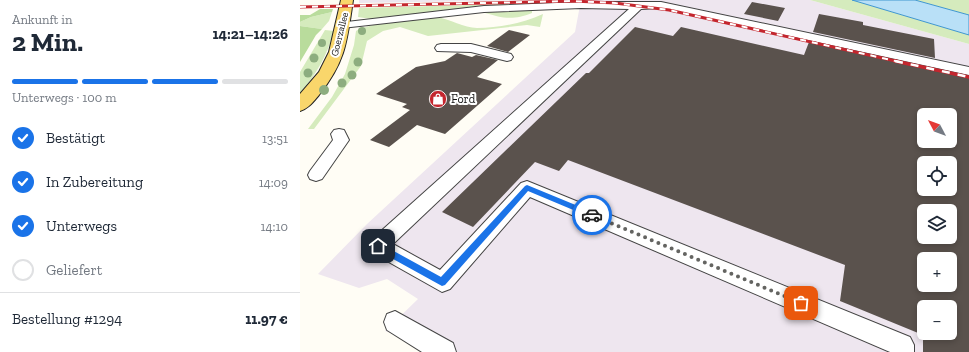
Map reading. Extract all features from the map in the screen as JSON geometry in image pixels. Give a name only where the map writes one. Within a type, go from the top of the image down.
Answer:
[{"type":"main road","name":"Goerzallee","points":[[300,105],[322,80],[337,51],[347,0]]},
{"type":"lane","points":[[342,25],[484,9],[581,5],[661,5],[969,71]]},
{"type":"lane","points":[[638,6],[378,246],[442,282],[527,188],[902,346],[902,352]]},
{"type":"lane","points":[[471,48],[485,39]]},
{"type":"lane","points":[[441,48],[471,48],[507,57]]},
{"type":"lane","points":[[316,175],[341,140],[338,134]]},
{"type":"lane","points":[[395,322],[444,352]]},
{"type":"shaded area","points":[[359,0],[548,0],[359,3]]},
{"type":"shaded area","points":[[581,0],[810,0],[969,44],[969,352],[423,352],[399,336],[385,331],[418,299],[387,279],[359,288],[318,274],[367,224],[575,32]]},
{"type":"green space","points":[[810,0],[852,0],[969,35],[969,44]]},
{"type":"green space","points":[[915,0],[969,0],[969,15]]},
{"type":"green space","points":[[581,2],[466,8],[371,19],[358,17],[359,8]]},
{"type":"green space","points":[[320,9],[333,9],[332,12],[311,17],[300,22],[300,15],[310,15]]},
{"type":"green space","points":[[532,10],[532,13],[525,16],[513,18],[501,17],[482,12]]},
{"type":"green space","points":[[332,12],[329,21],[322,29],[300,26],[300,22],[311,17]]},
{"type":"green space","points":[[543,14],[540,27],[527,25],[428,36],[400,27],[383,31],[367,41],[361,66],[314,129],[308,129],[332,97],[345,74],[354,45],[356,31],[362,28],[382,23],[430,17],[441,18],[472,28],[494,27],[519,22]]},
{"type":"green space","points":[[300,26],[322,29],[316,35],[300,62]]},
{"type":"green space","points":[[325,30],[334,31],[328,48],[321,64],[300,93],[300,72]]},
{"type":"water","points":[[852,0],[915,0],[969,15],[969,35]]},
{"type":"building","points":[[752,2],[785,8],[778,21],[744,14]]},
{"type":"building","points":[[819,14],[863,22],[863,25],[934,39],[935,58],[813,32]]},
{"type":"building","points":[[635,27],[673,36],[681,27],[804,55],[809,42],[969,76],[969,352],[923,352],[923,340],[957,340],[957,300],[917,300],[917,333],[840,301],[845,265],[568,160],[559,171],[535,162],[473,227],[442,212],[586,73],[589,73]]},
{"type":"building","points":[[509,30],[530,35],[508,52],[487,46]]},
{"type":"building","name":"Ford","points":[[457,53],[472,57],[476,55],[498,60],[477,77],[502,84],[445,134],[417,125],[389,147],[370,140],[410,110],[402,107],[407,104],[376,94],[416,67],[445,61]]},
{"type":"railway","points":[[300,7],[573,1],[615,3],[669,10],[900,62]]},
{"type":"railway","points":[[895,61],[969,77]]},
{"type":"way so far","points":[[592,215],[801,303]]},
{"type":"place","name":"Ford","points":[[438,99]]},
{"type":"route","points":[[378,246],[442,282],[527,188],[592,215]]}]
